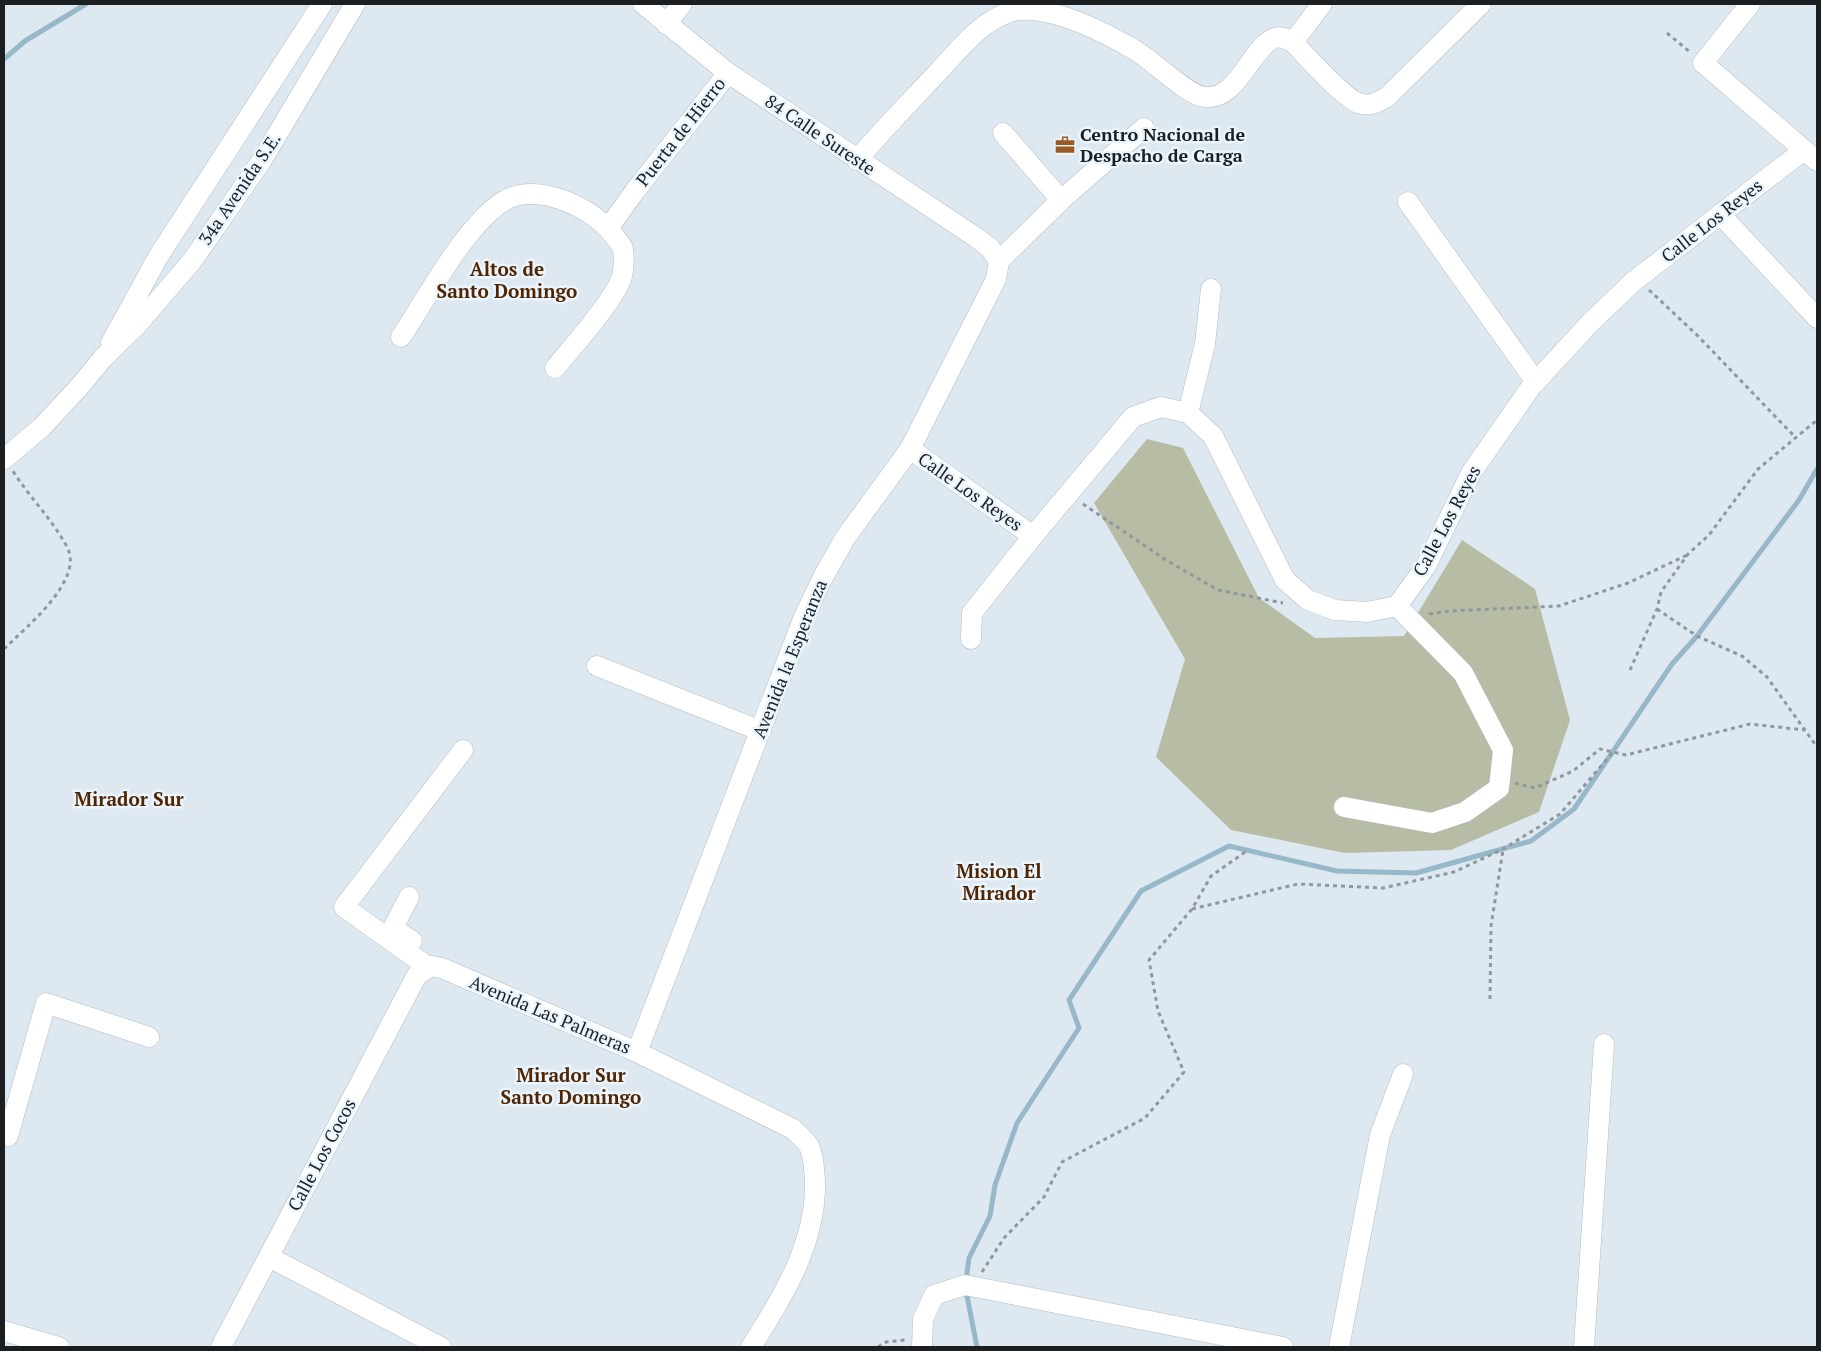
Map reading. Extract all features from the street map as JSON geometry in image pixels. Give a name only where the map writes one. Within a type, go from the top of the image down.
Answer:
[{"type":"street","name":"34a Avenida S.E.","points":[[103,358],[158,257],[322,4]]},
{"type":"street","name":"34a Avenida S.E.","points":[[6,454],[42,426],[74,393],[103,358],[137,325],[192,260],[262,160],[355,4]]},
{"type":"street","name":"84 Calle Sureste","points":[[642,4],[728,73],[977,238],[990,248],[999,261]]},
{"type":"street","points":[[666,24],[682,4]]},
{"type":"street","points":[[1292,42],[1322,4]]},
{"type":"street","points":[[857,160],[952,57],[987,23],[1018,10],[1044,10],[1114,38],[1144,55],[1191,92],[1204,97],[1216,97],[1229,89],[1266,44],[1274,38],[1284,38],[1292,42],[1346,94],[1358,103],[1372,105],[1388,97],[1481,4]]},
{"type":"street","points":[[1750,4],[1703,63],[1810,155]]},
{"type":"street","name":"Puerta de Hierro","points":[[609,227],[634,191],[728,73]]},
{"type":"street","points":[[999,261],[1061,200],[1144,128]]},
{"type":"street","points":[[1003,133],[1061,200]]},
{"type":"street","name":"Calle Los Reyes","points":[[1403,612],[1471,472],[1536,382],[1591,322],[1634,281],[1720,214],[1810,155]]},
{"type":"street","points":[[401,337],[475,226],[505,200],[532,194],[546,195],[591,213],[609,227],[623,248],[622,278],[605,305],[555,368]]},
{"type":"street","points":[[1408,202],[1536,382]]},
{"type":"street","points":[[1720,214],[1817,318]]},
{"type":"street","name":"Avenida la Esperanza","points":[[636,1052],[803,619],[822,578],[845,538],[910,449],[996,279],[999,261]]},
{"type":"street","points":[[1211,289],[1205,344],[1188,413],[1213,436],[1285,580],[1308,600],[1335,610],[1403,612],[1464,673],[1503,750],[1498,788],[1465,812],[1432,823],[1344,808]]},
{"type":"street","name":"Calle Los Reyes","points":[[910,449],[1033,536],[1133,417],[1161,407],[1188,413]]},
{"type":"street","points":[[971,639],[972,613],[1033,536]]},
{"type":"street","points":[[597,666],[760,731]]},
{"type":"street","name":"Avenida Las Palmeras","points":[[463,750],[344,908],[430,967],[442,968],[636,1052],[793,1129],[809,1146],[814,1166],[815,1196],[812,1224],[793,1274],[751,1347]]},
{"type":"street","points":[[409,897],[393,928],[424,950],[430,967]]},
{"type":"street","name":"Calle Los Cocos","points":[[221,1347],[417,975],[430,967]]},
{"type":"street","points":[[4,1135],[8,1136],[46,1003],[149,1037]]},
{"type":"street","points":[[1584,1347],[1604,1044]]},
{"type":"street","points":[[1339,1347],[1380,1134],[1403,1074]]},
{"type":"street","points":[[269,1257],[441,1347]]},
{"type":"street","points":[[923,1343],[923,1318],[934,1295],[965,1285],[1283,1347]]},
{"type":"street","points":[[4,1331],[59,1347]]},
{"type":"path","points":[[1667,32],[1703,63]]},
{"type":"path","points":[[1634,281],[1654,294],[1696,334],[1796,438]]},
{"type":"path","points":[[1630,670],[1657,610],[1661,592],[1688,554],[1709,535],[1758,469],[1817,420]]},
{"type":"path","points":[[4,649],[46,607],[63,585],[70,567],[68,548],[6,454]]},
{"type":"path","points":[[1065,498],[1080,503],[1166,560],[1218,590],[1286,604],[1308,600]]},
{"type":"path","points":[[1403,612],[1559,606],[1628,582],[1688,554]]},
{"type":"path","points":[[1657,610],[1697,636],[1742,656],[1767,677],[1817,747]]},
{"type":"path","points":[[1500,780],[1535,788],[1573,771],[1600,749],[1626,755],[1750,724],[1805,730]]},
{"type":"path","points":[[1192,909],[1298,884],[1383,888],[1454,872],[1503,849],[1560,814],[1612,752]]},
{"type":"path","points":[[1490,999],[1491,926],[1503,849]]},
{"type":"path","points":[[972,1287],[1004,1238],[1044,1197],[1062,1162],[1145,1118],[1184,1072],[1158,1011],[1149,960],[1192,909],[1211,876],[1248,850]]},
{"type":"path","points":[[878,1347],[886,1342],[923,1343]]},
{"type":"green space","points":[[1147,439],[1183,448],[1259,598],[1315,638],[1404,636],[1462,540],[1535,589],[1570,720],[1539,812],[1451,850],[1345,853],[1231,830],[1156,757],[1185,659],[1094,503]]},
{"type":"waterway","points":[[4,59],[25,41],[86,4]]},
{"type":"waterway","points":[[966,1280],[969,1258],[990,1216],[995,1185],[1017,1123],[1079,1028],[1069,1000],[1141,891],[1229,846],[1337,871],[1416,873],[1531,841],[1574,809],[1672,664],[1697,636],[1799,500],[1817,469]]},
{"type":"waterway","points":[[966,1291],[977,1347]]},
{"type":"place","name":"Centro Nacional de Despacho de Carga","points":[[1065,145]]},
{"type":"district","name":"Altos de Santo Domingo","points":[[507,280]]},
{"type":"district","name":"Mirador Sur","points":[[129,799]]},
{"type":"district","name":"Mision El Mirador","points":[[999,882]]},
{"type":"district","name":"Mirador Sur Santo Domingo","points":[[571,1086]]}]
